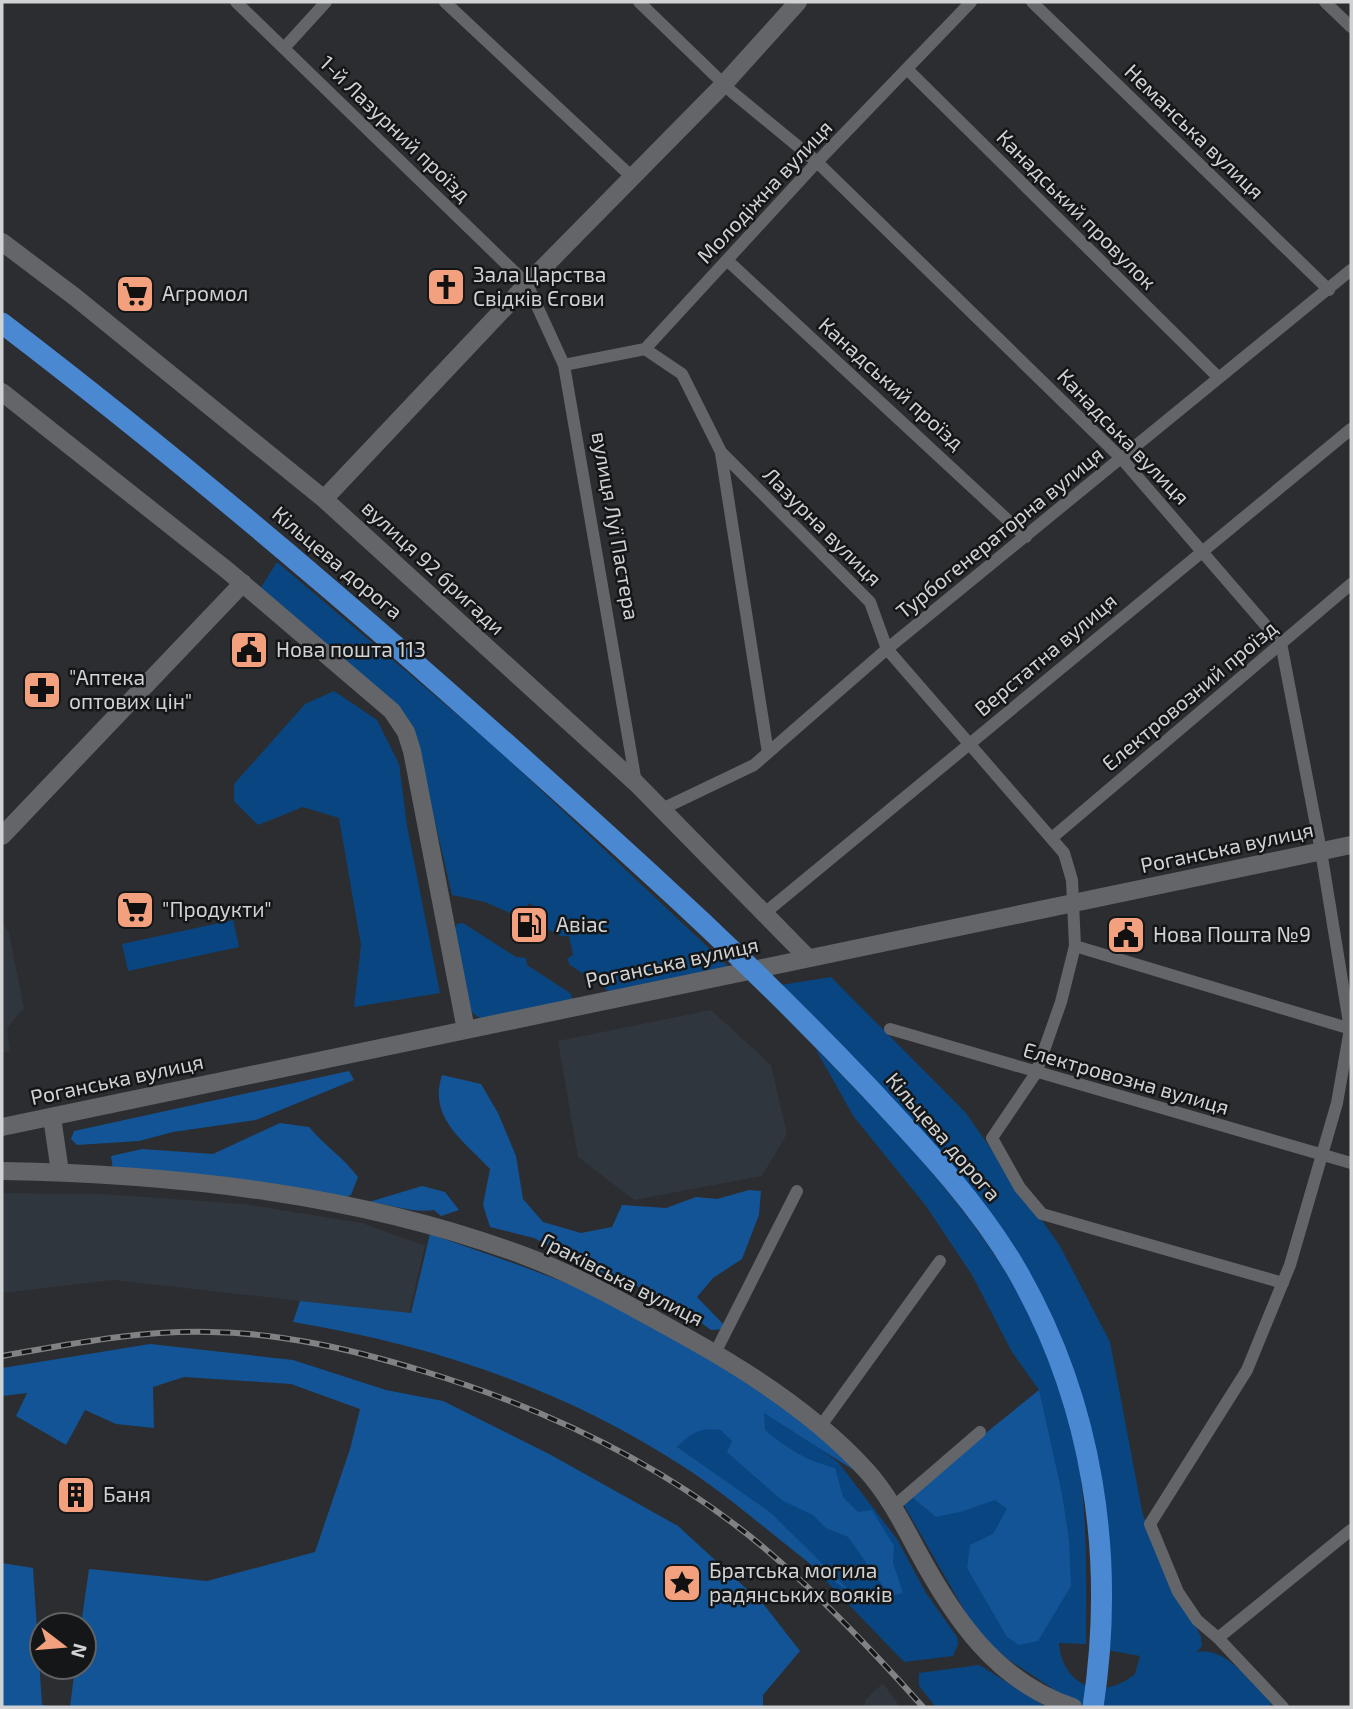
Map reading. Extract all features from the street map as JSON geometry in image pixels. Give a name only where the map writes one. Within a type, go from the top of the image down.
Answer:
[{"type":"highway","name":"Кільцева дорога","points":[[2,323],[328,585],[691,910],[803,1018],[956,1182],[1017,1270],[1038,1312],[1077,1409],[1090,1460],[1099,1524],[1100,1660],[1093,1707]]},
{"type":"street","name":"1-й Лазурний проїзд","points":[[236,2],[527,284]]},
{"type":"street","points":[[285,47],[326,2]]},
{"type":"street","points":[[445,2],[633,178]]},
{"type":"street","name":"Канадська вулиця","points":[[639,2],[724,84],[817,162],[1122,459],[1281,643],[1321,851],[1351,1029],[1337,1103],[1283,1283],[1247,1370],[1150,1524],[1178,1592],[1197,1620],[1218,1638]]},
{"type":"street","points":[[324,499],[527,284],[724,84],[798,2]]},
{"type":"street","name":"Молодіжна вулиця","points":[[645,349],[817,162],[971,2]]},
{"type":"street","name":"Неманська вулиця","points":[[1032,2],[1329,290]]},
{"type":"street","points":[[1325,2],[1351,27]]},
{"type":"street","name":"Канадський провулок","points":[[907,69],[1219,377]]},
{"type":"street","name":"вулиця 92 бригади","points":[[2,242],[75,297],[324,499],[636,783],[808,957]]},
{"type":"street","name":"Канадський проїзд","points":[[728,261],[1026,537]]},
{"type":"street","name":"Турбогенераторна вулиця","points":[[662,809],[734,776],[768,753],[887,649],[1351,270]]},
{"type":"street","name":"вулиця Луї Пастера","points":[[527,284],[564,365],[636,783]]},
{"type":"street","points":[[564,365],[645,349]]},
{"type":"street","name":"Лазурна вулиця","points":[[645,349],[682,374],[721,452],[768,753]]},
{"type":"street","points":[[2,392],[243,583],[392,711],[406,732],[444,909],[466,1030]]},
{"type":"street","name":"Верстатна вулиця","points":[[766,912],[1351,429]]},
{"type":"street","name":"Лазурна вулиця","points":[[721,452],[870,602],[887,649],[1053,837],[1064,853],[1072,880],[1075,946],[1061,1002],[1036,1073],[992,1138],[1020,1188],[1042,1214],[1283,1283]]},
{"type":"street","points":[[2,836],[243,583]]},
{"type":"street","name":"Електровозний проїзд","points":[[1053,837],[1351,584]]},
{"type":"street","name":"Роганська вулиця","points":[[2,1127],[1351,845]]},
{"type":"street","points":[[1075,946],[1351,1029]]},
{"type":"street","name":"Електровозна вулиця","points":[[890,1029],[1351,1163]]},
{"type":"street","points":[[52,1116],[60,1172]]},
{"type":"street","name":"Граківська вулиця","points":[[2,1171],[60,1172],[244,1190],[348,1205],[416,1222],[526,1256],[648,1315],[715,1353],[841,1443],[869,1473],[893,1507],[952,1610],[984,1652],[1029,1687],[1073,1707]]},
{"type":"street","points":[[715,1353],[797,1191]]},
{"type":"street","points":[[820,1427],[940,1261]]},
{"type":"street","points":[[893,1507],[979,1432]]},
{"type":"street","points":[[1283,1707],[1218,1638],[1351,1530]]},
{"type":"shaded area","points":[[277,562],[492,744],[729,967],[610,992],[570,965],[567,959],[573,955],[569,936],[561,936],[541,926],[548,915],[529,903],[519,917],[485,902],[452,895],[413,727],[260,589]]},
{"type":"shaded area","points":[[334,691],[377,720],[399,764],[407,826],[440,993],[354,1007],[361,945],[339,818],[303,807],[258,825],[234,801],[234,784],[305,704]]},
{"type":"shaded area","points":[[233,920],[239,947],[128,971],[122,944]]},
{"type":"shaded area","points":[[463,923],[516,957],[526,958],[527,965],[570,993],[573,1000],[483,1020],[471,1012],[454,930],[457,924]]},
{"type":"shaded area","points":[[3,924],[9,933],[24,1008],[7,1028],[10,1051],[2,1053]]},
{"type":"shaded area","points":[[831,977],[965,1112],[1060,1246],[1110,1342],[1143,1516],[1201,1637],[1202,1646],[1196,1652],[1207,1651],[1228,1660],[1270,1701],[1271,1707],[1088,1707],[1070,1700],[1006,1658],[978,1634],[901,1500],[908,1494],[936,1517],[1039,1390],[1012,1352],[972,1275],[926,1206],[854,1117],[815,1048],[894,1130],[967,1216],[999,1262],[1027,1310],[1051,1362],[1069,1416],[1075,1444],[1085,1529],[1086,1644],[1059,1643],[1068,1670],[1086,1685],[1110,1687],[1135,1674],[1140,1656],[1107,1650],[1100,1474],[988,1213],[961,1175],[781,985]]},
{"type":"shaded area","points":[[711,1010],[771,1065],[787,1134],[762,1176],[634,1200],[578,1157],[558,1041]]},
{"type":"shaded area","points":[[349,1071],[354,1080],[256,1120],[173,1132],[139,1141],[77,1145],[71,1139],[74,1131]]},
{"type":"shaded area","points":[[442,1075],[481,1084],[498,1113],[516,1156],[523,1199],[543,1222],[581,1233],[612,1227],[622,1205],[666,1208],[696,1197],[717,1199],[749,1190],[761,1191],[759,1215],[742,1259],[713,1278],[697,1297],[728,1329],[711,1330],[675,1304],[644,1289],[598,1271],[534,1238],[490,1227],[483,1205],[490,1169],[459,1138],[444,1116],[439,1090]]},
{"type":"shaded area","points":[[280,1123],[309,1127],[347,1164],[358,1177],[351,1195],[344,1198],[113,1170],[111,1156],[142,1149],[213,1154]]},
{"type":"shaded area","points":[[422,1186],[445,1192],[459,1210],[441,1216],[434,1210],[410,1210],[369,1202]]},
{"type":"shaded area","points":[[2,1193],[102,1194],[243,1204],[362,1223],[425,1246],[409,1313],[113,1280],[2,1293]]},
{"type":"shaded area","points":[[430,1234],[548,1276],[634,1313],[716,1361],[793,1415],[866,1474],[852,1469],[764,1413],[765,1430],[797,1453],[835,1468],[843,1497],[858,1512],[872,1510],[894,1546],[893,1563],[903,1593],[890,1596],[848,1537],[826,1528],[813,1515],[783,1501],[727,1452],[732,1441],[721,1430],[707,1429],[697,1432],[677,1447],[771,1513],[854,1595],[706,1482],[639,1439],[592,1415],[545,1393],[447,1357],[396,1343],[293,1322],[300,1301],[411,1313]]},
{"type":"shaded area","points":[[150,1344],[293,1360],[386,1390],[443,1401],[551,1455],[678,1526],[765,1606],[800,1651],[763,1695],[763,1707],[70,1707],[73,1681],[98,1681],[98,1611],[83,1611],[89,1569],[207,1581],[315,1552],[350,1449],[360,1409],[291,1384],[184,1377],[153,1387],[154,1428],[116,1424],[85,1410],[66,1445],[16,1416],[27,1393],[2,1396],[2,1368]]},
{"type":"shaded area","points":[[707,1363],[838,1462],[897,1539],[926,1593],[957,1637],[958,1644],[953,1656],[904,1662],[779,1532],[677,1447]]},
{"type":"shaded area","points":[[1039,1390],[1062,1494],[1069,1540],[1071,1586],[1038,1641],[1019,1645],[1007,1637],[967,1568],[970,1545],[993,1534],[1007,1509],[995,1500],[936,1517],[909,1495]]},
{"type":"shaded area","points":[[2,1563],[33,1568],[36,1611],[28,1611],[28,1681],[40,1681],[42,1705],[62,1707],[2,1707]]},
{"type":"shaded area","points":[[979,1665],[1046,1707],[936,1707],[919,1686],[919,1673]]},
{"type":"shaded area","points":[[883,1683],[900,1707],[865,1707],[865,1700]]},
{"type":"railway","points":[[2,1356],[158,1333],[238,1333],[292,1339],[371,1356],[513,1403],[602,1442],[686,1490],[725,1517],[826,1604],[923,1707]]},
{"type":"place","name":"Зала Царства Свідків Єгови","points":[[446,287]]},
{"type":"place","name":"Агромол","points":[[135,294]]},
{"type":"place","name":"Нова пошта 113","points":[[249,650]]},
{"type":"place","name":"\"Аптека оптових цін\"","points":[[42,690]]},
{"type":"place","name":"\"Продукти\"","points":[[135,910]]},
{"type":"place","name":"Авіас","points":[[529,925]]},
{"type":"place","name":"Нова Пошта №9","points":[[1126,935]]},
{"type":"place","name":"Баня","points":[[76,1495]]},
{"type":"place","name":"Братська могила радянських вояків","points":[[682,1583]]}]
